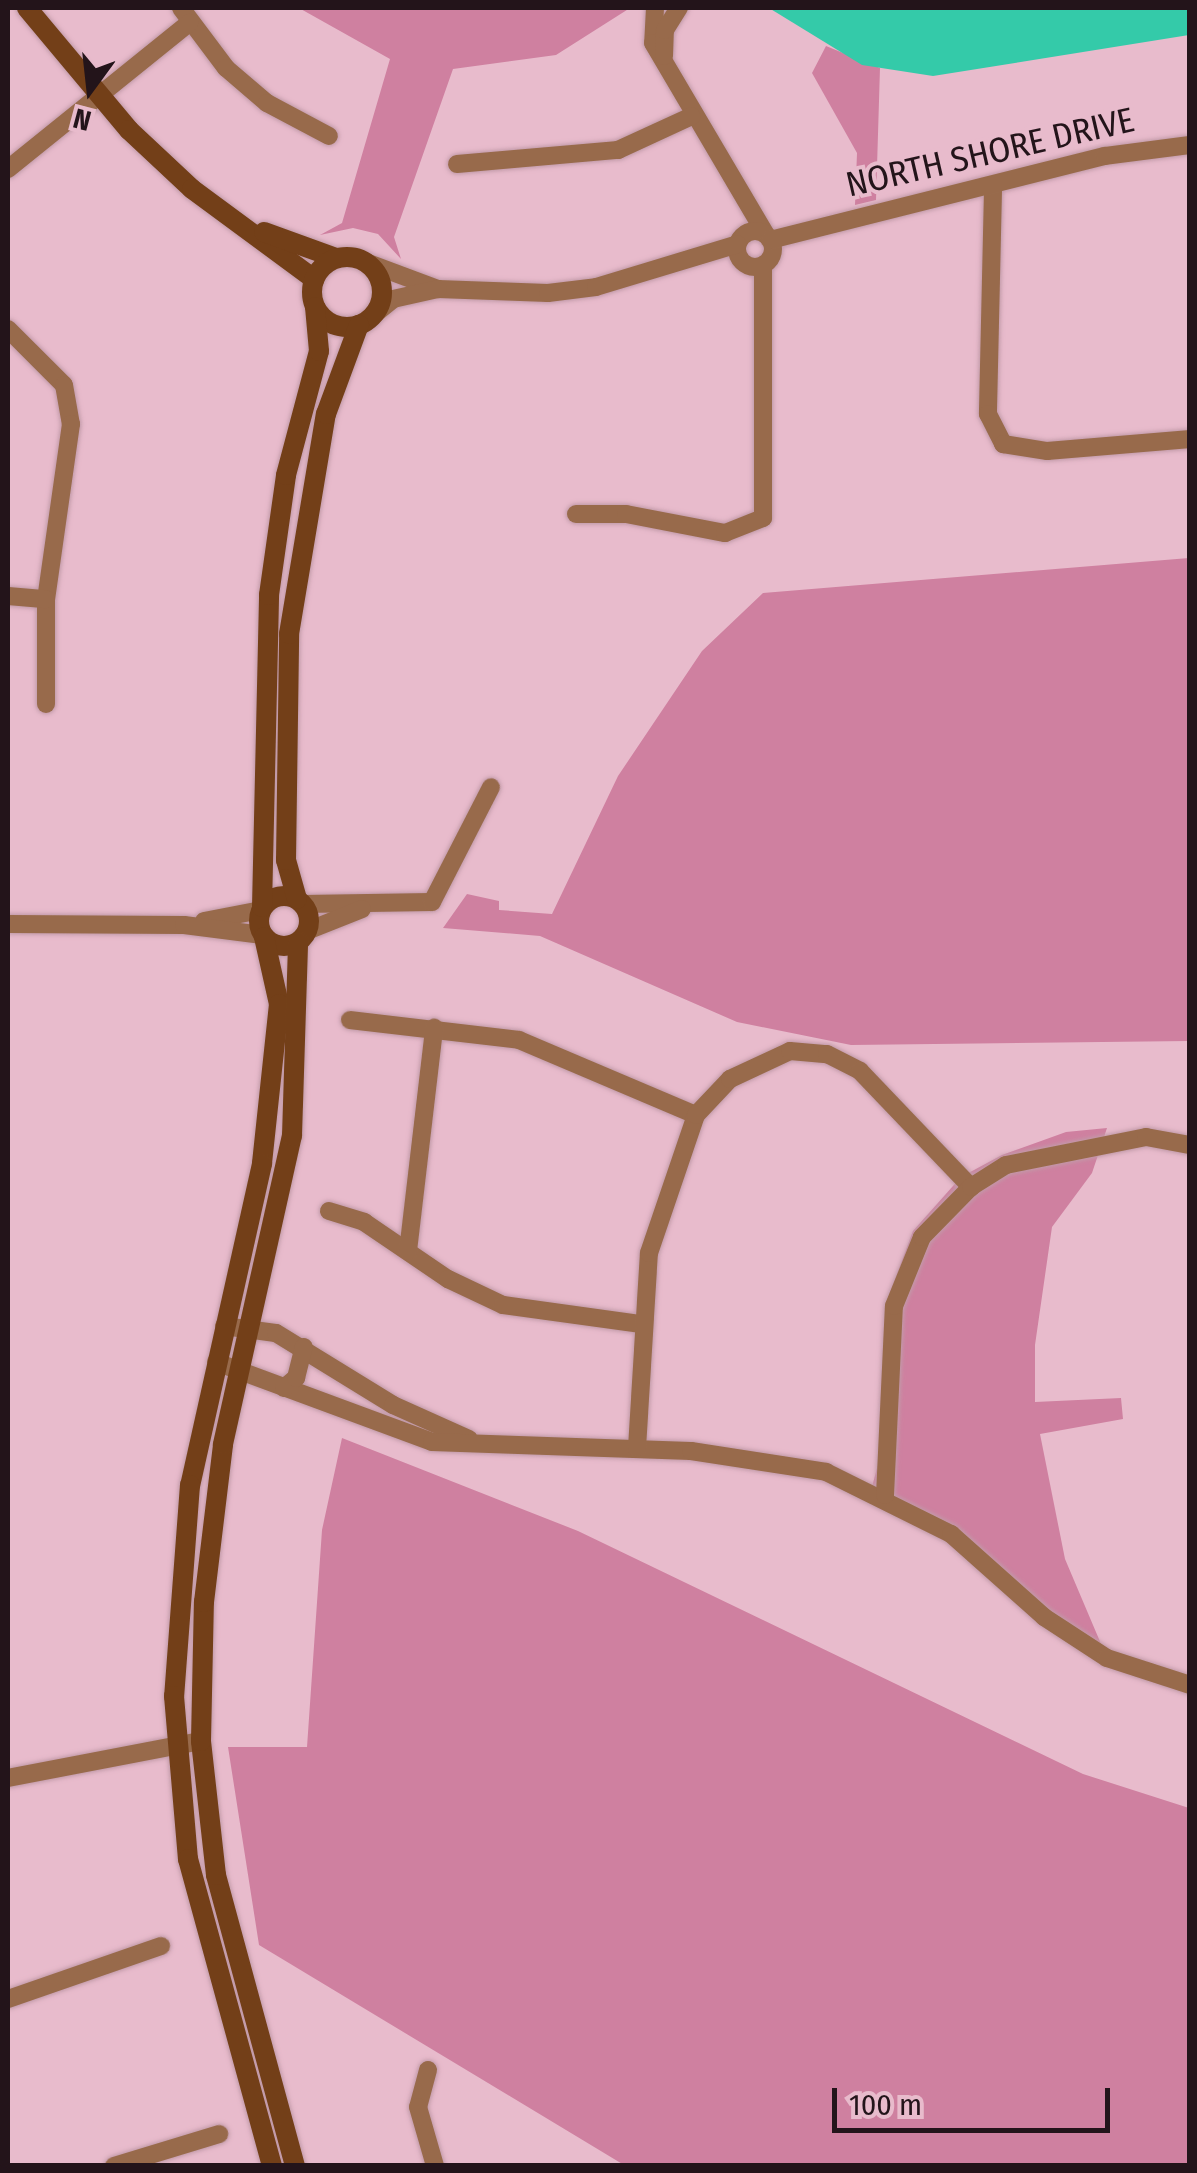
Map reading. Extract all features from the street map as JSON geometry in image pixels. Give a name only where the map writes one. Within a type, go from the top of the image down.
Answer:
[{"type":"street","points":[[26,8],[98,93],[192,189],[314,279]]},
{"type":"street","points":[[656,8],[650,30],[692,116],[734,192],[768,237],[756,264]]},
{"type":"street","points":[[664,56],[664,30],[680,8]]},
{"type":"street","points":[[8,170],[185,15],[267,103],[328,136]]},
{"type":"street","points":[[457,164],[618,150],[692,116]]},
{"type":"street","name":"NORTH SHORE DRIVE","points":[[739,241],[808,232],[912,200],[993,190],[1105,156],[1190,145]]},
{"type":"street","points":[[993,190],[988,414],[1003,444],[1047,451],[1190,438]]},
{"type":"street","points":[[576,514],[626,514],[725,532],[763,518],[762,288],[756,264],[739,241],[734,192]]},
{"type":"street","points":[[243,224],[336,258],[368,263],[438,290]]},
{"type":"street","name":"NORTH SHORE DRIVE","points":[[756,264],[808,232]]},
{"type":"street","points":[[315,307],[329,322],[367,319],[392,298],[438,290],[548,293],[694,260],[739,241]]},
{"type":"street","points":[[272,2166],[198,1904],[176,1744],[184,1528],[216,1362],[256,1202],[278,987],[263,936],[262,908],[269,595],[286,475],[320,352],[314,279],[336,258]]},
{"type":"street","points":[[694,260],[756,264]]},
{"type":"street","points":[[294,2166],[216,1874],[201,1742],[209,1546],[239,1368],[292,1136],[302,936],[300,902],[286,860],[290,634],[326,414],[367,319],[383,292],[368,263]]},
{"type":"street","points":[[8,329],[64,385],[71,424],[46,600],[46,704]]},
{"type":"street","points":[[8,596],[46,600]]},
{"type":"street","points":[[184,925],[262,908],[282,896],[300,902],[372,905],[432,902],[491,788]]},
{"type":"street","points":[[8,924],[184,925],[263,936],[284,946],[372,905]]},
{"type":"street","points":[[350,1020],[520,1040],[696,1115]]},
{"type":"street","points":[[408,1251],[434,1028]]},
{"type":"street","points":[[637,1448],[640,1324],[648,1254],[696,1115],[758,1060],[790,1050],[827,1054],[860,1071],[971,1186]]},
{"type":"street","points":[[885,1495],[894,1436],[894,1306],[922,1238],[971,1186],[1006,1165],[1070,1147],[1146,1137],[1190,1145]]},
{"type":"street","points":[[329,1210],[364,1222],[503,1305],[640,1324]]},
{"type":"street","points":[[224,1326],[248,1333],[267,1330],[304,1347],[393,1405],[495,1449]]},
{"type":"street","points":[[284,1388],[296,1378],[304,1347]]},
{"type":"street","points":[[216,1362],[432,1442],[495,1449],[637,1448],[754,1458],[826,1472],[885,1495],[951,1534],[1044,1617],[1107,1658],[1190,1685]]},
{"type":"street","points":[[8,1778],[201,1742]]},
{"type":"street","points":[[8,1998],[161,1946]]},
{"type":"street","points":[[428,2070],[418,2107],[435,2166]]},
{"type":"street","points":[[114,2166],[219,2134]]},
{"type":"shaded area","points":[[299,8],[630,8],[556,55],[453,69],[394,237],[401,259],[378,234],[353,228],[320,235],[342,223],[390,59]]},
{"type":"shaded area","points":[[769,8],[1189,8],[1189,35],[933,76],[862,65]]},
{"type":"shaded area","points":[[826,46],[880,68],[876,200],[855,205],[857,153],[812,73]]},
{"type":"shaded area","points":[[1189,558],[1189,1041],[851,1045],[737,1022],[540,936],[443,928],[467,894],[499,901],[499,910],[552,914],[618,776],[702,651],[763,593]]},
{"type":"shaded area","points":[[1107,1128],[1092,1173],[1052,1227],[1035,1345],[1035,1402],[1121,1398],[1123,1419],[1040,1434],[1065,1559],[1104,1651],[1044,1617],[951,1534],[872,1487],[886,1434],[886,1303],[913,1231],[961,1177],[1002,1155],[1066,1132]]},
{"type":"shaded area","points":[[342,1438],[578,1531],[1083,1774],[1189,1808],[1189,2165],[624,2165],[259,1945],[228,1747],[307,1747],[322,1530]]}]
